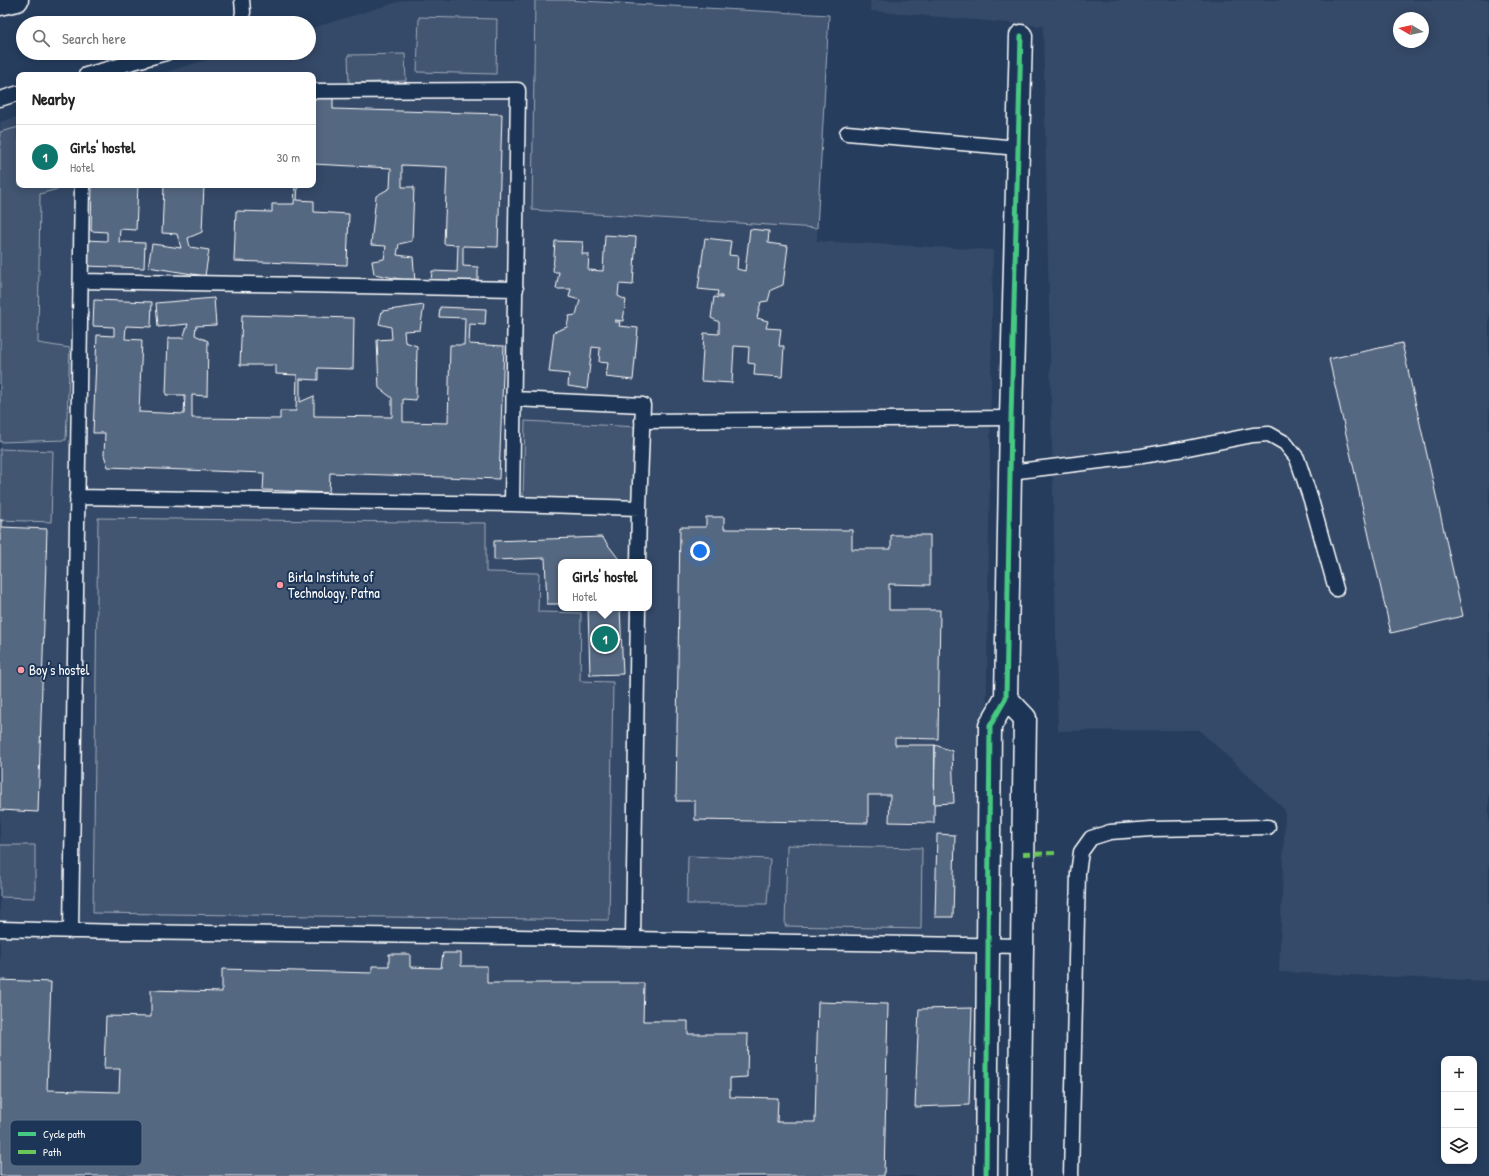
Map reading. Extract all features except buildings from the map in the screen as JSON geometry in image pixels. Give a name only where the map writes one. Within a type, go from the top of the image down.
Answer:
[{"type":"street","points":[[0,4],[16,0]]},
{"type":"street","points":[[986,1176],[990,726],[1006,698],[1011,418],[1021,36]]},
{"type":"street","points":[[1006,698],[1024,718],[1019,1176]]},
{"type":"lane","points":[[242,0],[242,16]]},
{"type":"lane","points":[[97,72],[141,60]]},
{"type":"lane","points":[[316,91],[518,90],[512,504]]},
{"type":"lane","points":[[0,98],[16,94]]},
{"type":"lane","points":[[847,133],[1018,148]]},
{"type":"lane","points":[[71,931],[82,188]]},
{"type":"lane","points":[[81,281],[516,289]]},
{"type":"lane","points":[[514,399],[643,405],[638,559]]},
{"type":"lane","points":[[642,421],[1011,418]]},
{"type":"lane","points":[[1010,472],[1142,456],[1253,435],[1269,434],[1285,443],[1297,458],[1311,500],[1336,589]]},
{"type":"lane","points":[[77,497],[512,504],[639,508]]},
{"type":"lane","points":[[633,939],[638,611]]},
{"type":"lane","points":[[1071,1176],[1078,873],[1081,852],[1091,838],[1110,832],[1151,829],[1268,827]]},
{"type":"lane","points":[[0,928],[71,931],[1022,946]]},
{"type":"shaded area","name":"Birla Institute of Technology, Patna","points":[[404,0],[565,0],[829,15],[817,241],[993,250],[980,1176],[0,1176],[0,122],[16,117],[16,188],[316,188],[316,72],[166,72],[206,60],[316,60],[316,27]]},
{"type":"shaded area","points":[[535,0],[565,0],[829,15],[817,228],[532,210]]},
{"type":"shaded area","points":[[870,0],[1489,0],[1489,981],[1279,972],[1285,810],[1199,730],[1058,731],[1043,26],[871,11]]},
{"type":"shaded area","points":[[419,17],[497,19],[496,74],[417,72]]},
{"type":"shaded area","points":[[405,54],[406,81],[349,83],[348,55]]},
{"type":"shaded area","points":[[16,128],[16,188],[61,188],[40,194],[38,343],[70,348],[66,440],[0,442],[0,132]]},
{"type":"shaded area","points":[[525,421],[638,427],[636,505],[523,500]]},
{"type":"shaded area","points":[[0,449],[53,451],[51,522],[0,520]]},
{"type":"shaded area","points":[[98,518],[486,523],[486,572],[539,573],[538,612],[581,613],[580,681],[613,682],[609,920],[93,913]]},
{"type":"shaded area","points":[[0,845],[35,845],[35,898],[0,897]]},
{"type":"shaded area","points":[[787,845],[922,848],[921,929],[785,926]]},
{"type":"shaded area","points":[[688,856],[770,859],[767,904],[687,904]]},
{"type":"marked path","points":[[1023,854],[1057,853]]},
{"type":"cycle path","points":[[986,1176],[990,726],[1006,698],[1011,418],[1021,36]]},
{"type":"place","name":"Birla Institute of Technology, Patna","points":[[280,585]]},
{"type":"place","name":"Girls' hostel","points":[[605,639]]},
{"type":"place","name":"Boy's hostel","points":[[21,670]]}]
